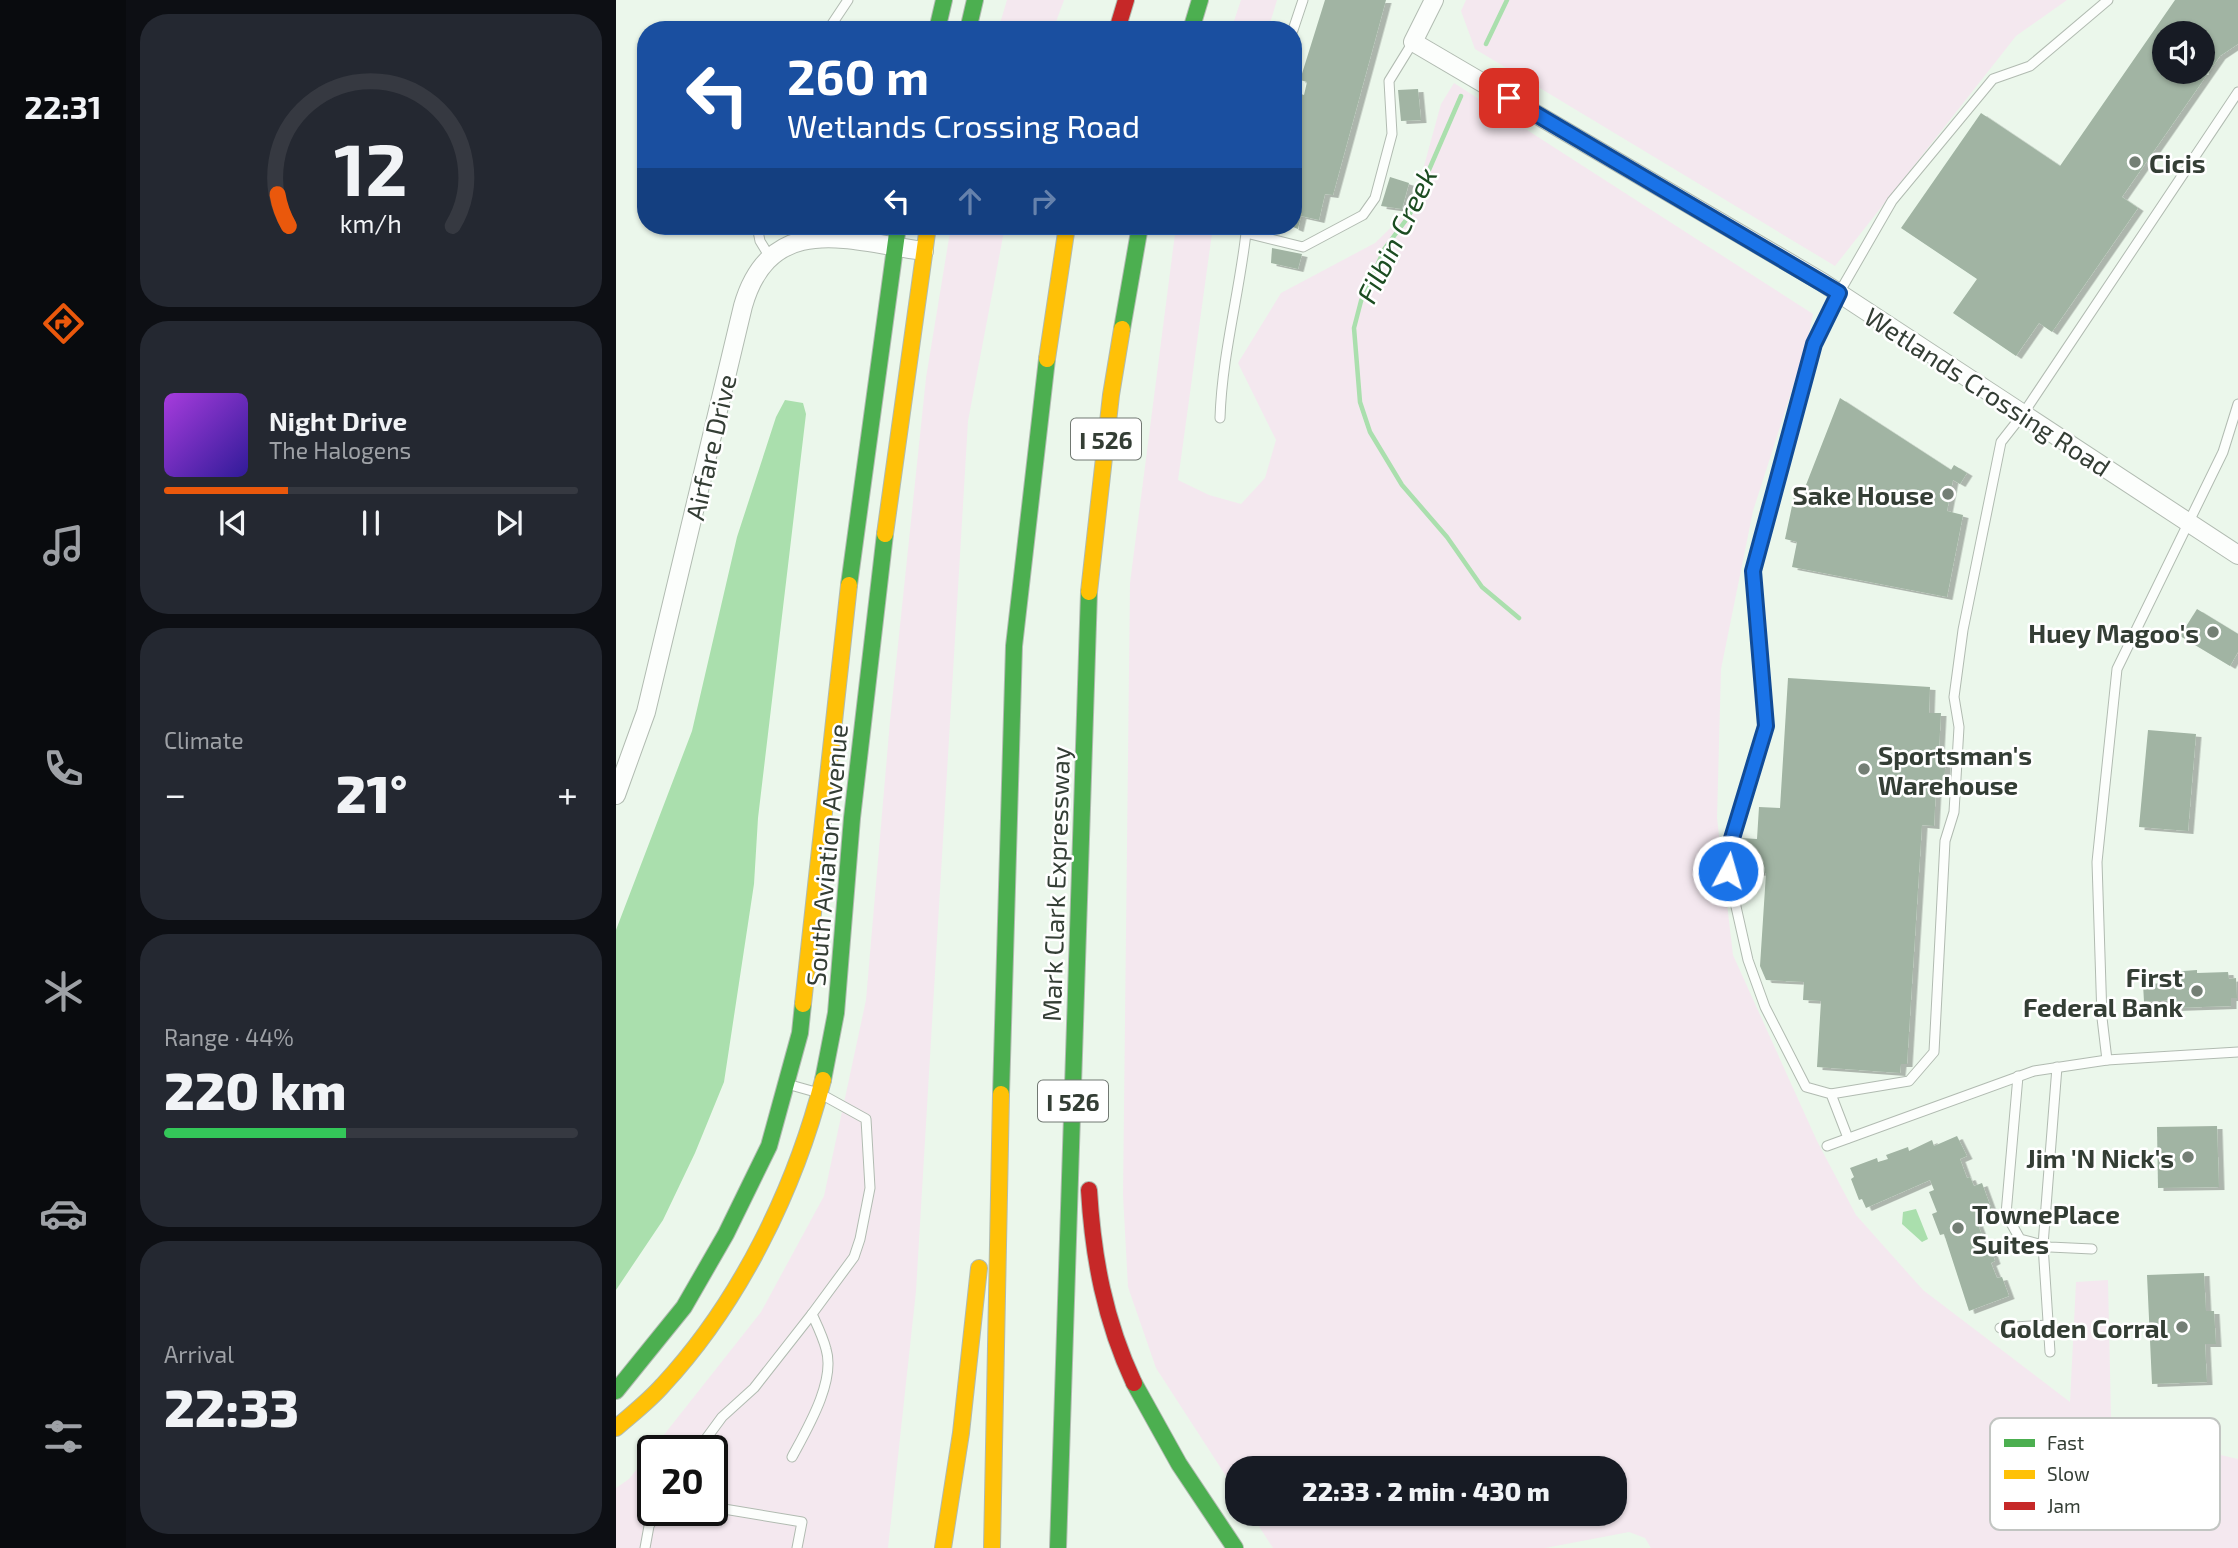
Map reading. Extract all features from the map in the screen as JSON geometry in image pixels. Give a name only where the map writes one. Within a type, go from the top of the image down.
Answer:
[{"type":"main road","points":[[939,21],[944,0]]},
{"type":"main road","points":[[970,21],[975,0]]},
{"type":"main road","points":[[1120,21],[1126,0]]},
{"type":"main road","points":[[1194,21],[1200,0]]},
{"type":"main road","name":"South Aviation Avenue","points":[[616,1391],[684,1307],[726,1234],[769,1146],[800,1033],[844,626],[896,235]]},
{"type":"main road","name":"South Aviation Avenue","points":[[616,1427],[671,1377],[724,1301],[780,1205],[813,1118],[836,1015],[850,825],[907,363],[927,235]]},
{"type":"main road","name":"Mark Clark Expressway","points":[[992,1548],[1014,646],[1042,389],[1067,235]]},
{"type":"main road","name":"Mark Clark Expressway","points":[[1058,1548],[1089,588],[1111,395],[1138,235]]},
{"type":"main road","points":[[1087,653],[1089,1107]]},
{"type":"main road","points":[[943,1548],[961,1433],[987,1192],[1006,918]]},
{"type":"main road","points":[[1088,1176],[1095,1268],[1115,1345],[1140,1398],[1180,1469],[1235,1548]]},
{"type":"street","points":[[1413,42],[1434,0]]},
{"type":"street","name":"Wetlands Crossing Road","points":[[1413,42],[1839,293],[2238,555]]},
{"type":"street","name":"Airfare Drive","points":[[616,795],[646,712],[746,297],[754,279],[771,260],[795,243],[819,237],[924,251]]},
{"type":"lane","points":[[834,21],[848,0]]},
{"type":"lane","points":[[1296,21],[1303,0]]},
{"type":"lane","points":[[2108,0],[2030,66],[1993,79],[1892,201],[1839,293],[1814,344],[1753,571],[1766,726],[1730,845],[1728,871],[1748,960],[1765,1007],[1806,1087],[1832,1094],[1909,1081],[1934,1052],[1945,841],[1954,812],[1959,727],[1954,698],[1963,630],[2001,442],[2023,414],[2238,92]]},
{"type":"lane","points":[[1265,235],[1303,247],[1363,215],[1375,198],[1392,134],[1389,82],[1413,42]]},
{"type":"lane","points":[[759,235],[771,260]]},
{"type":"lane","points":[[1220,418],[1223,372],[1241,279],[1245,235]]},
{"type":"lane","points":[[2107,1060],[2102,1018],[2097,862],[2117,669],[2223,452],[2238,404]]},
{"type":"lane","points":[[1827,1146],[2018,1076],[2057,1067],[2107,1060],[2238,1052]]},
{"type":"lane","points":[[2050,1352],[2043,1245],[2057,1067]]},
{"type":"lane","points":[[2018,1076],[2006,1214],[2020,1239],[2043,1245],[2092,1249]]},
{"type":"lane","points":[[709,1435],[722,1417],[754,1388],[854,1257],[870,1188],[866,1119],[819,1093],[786,1083]]},
{"type":"lane","points":[[1832,1094],[1848,1138]]},
{"type":"lane","points":[[792,1457],[818,1408],[824,1383],[828,1352],[812,1314]]},
{"type":"lane","points":[[2000,1328],[2048,1325]]},
{"type":"lane","points":[[728,1510],[802,1522],[797,1548]]},
{"type":"lane","points":[[645,1548],[649,1526]]},
{"type":"shaded area","points":[[1007,0],[1064,0],[1056,21],[1001,21]]},
{"type":"shaded area","points":[[1241,0],[1277,0],[1271,21],[1234,21]]},
{"type":"shaded area","points":[[1466,0],[2067,0],[2016,36],[1835,266],[1475,49],[1461,11]]},
{"type":"shaded area","points":[[1454,83],[1813,314],[1807,343],[1753,511],[1721,669],[1717,818],[1733,955],[1817,1141],[1856,1215],[1923,1290],[2070,1402],[2076,1282],[2108,1280],[2111,1417],[2114,1418],[1990,1418],[1990,1530],[2220,1530],[2220,1455],[2238,1459],[2238,1548],[1651,1548],[1645,1538],[1629,1532],[1545,1548],[1273,1548],[1259,1526],[1627,1526],[1627,1456],[1225,1456],[1225,1474],[1156,1368],[1128,1287],[1123,1195],[1130,583],[1175,235],[1212,235],[1178,480],[1209,495],[1241,504],[1265,478],[1276,440],[1238,363],[1281,293],[1375,243],[1413,206],[1441,104]]},
{"type":"shaded area","points":[[950,235],[1003,235],[968,421],[916,1291],[888,1548],[616,1548],[616,1488],[637,1469],[637,1526],[728,1526],[728,1435],[664,1435],[761,1312],[824,1196],[866,1000],[890,721],[926,378]]},
{"type":"shaded area","points":[[785,400],[803,403],[806,414],[758,818],[754,884],[724,1082],[695,1153],[663,1220],[616,1290],[616,930],[692,731],[737,537],[776,417]]},
{"type":"shaded area","points":[[1916,1209],[1928,1239],[1922,1242],[1902,1224],[1903,1212]]},
{"type":"building","points":[[1325,0],[1386,0],[1333,195],[1325,194],[1319,220],[1302,216],[1302,94],[1304,95],[1307,82],[1302,81]]},
{"type":"building","points":[[2175,0],[2238,0],[2238,44],[2220,56],[2215,63],[2215,21],[2160,21]]},
{"type":"building","points":[[2152,33],[2152,84],[2201,84],[2122,197],[2138,208],[2052,332],[2039,323],[2016,356],[1953,313],[1977,279],[1901,228],[1981,113],[2060,166]]},
{"type":"building","points":[[1418,89],[1421,120],[1401,121],[1398,90]]},
{"type":"building","points":[[1390,177],[1409,183],[1402,209],[1381,206]]},
{"type":"building","points":[[1272,248],[1302,254],[1298,269],[1271,263]]},
{"type":"building","points":[[1840,398],[1951,470],[1954,465],[1967,473],[1960,484],[1953,480],[1947,511],[1963,515],[1947,597],[1792,567],[1797,542],[1785,539],[1796,487],[1804,490]]},
{"type":"building","points":[[2197,609],[2238,634],[2238,652],[2230,666],[2180,636]]},
{"type":"building","points":[[1788,678],[1930,687],[1929,713],[1941,713],[1939,750],[1946,751],[1944,788],[1936,788],[1934,826],[1922,825],[1907,1064],[1901,1064],[1900,1073],[1817,1067],[1821,1001],[1803,1000],[1804,982],[1766,980],[1760,966],[1766,873],[1739,872],[1741,838],[1757,839],[1759,807],[1780,808]]},
{"type":"building","points":[[2148,730],[2196,734],[2188,831],[2139,827]]},
{"type":"building","points":[[2197,970],[2197,973],[2228,972],[2229,979],[2236,978],[2237,998],[2231,998],[2231,1006],[2173,1008],[2172,1000],[2144,1002],[2143,984],[2170,983],[2169,972]]},
{"type":"building","name":"Jim 'N Nick's","points":[[2217,1126],[2219,1187],[2158,1188],[2157,1127]]},
{"type":"building","name":"TownePlace Suites","points":[[1957,1136],[1967,1156],[1960,1159],[1967,1178],[1970,1177],[1974,1186],[1982,1183],[1994,1216],[1977,1222],[1984,1241],[1988,1240],[1995,1261],[1991,1263],[1997,1278],[2002,1277],[2009,1296],[1969,1311],[1944,1234],[1940,1235],[1932,1214],[1937,1212],[1929,1192],[1934,1190],[1930,1180],[1866,1208],[1862,1199],[1859,1200],[1850,1168],[1877,1158],[1878,1162],[1888,1159],[1886,1155],[1908,1147],[1909,1151],[1932,1140],[1934,1146]]},
{"type":"building","name":"Golden Corral","points":[[2204,1273],[2206,1311],[2214,1311],[2216,1344],[2205,1344],[2207,1382],[2152,1384],[2147,1275]]},
{"type":"waterway","name":"Filbin Creek","points":[[1486,44],[1507,0]]},
{"type":"waterway","name":"Filbin Creek","points":[[1461,96],[1409,216],[1385,248],[1361,301],[1354,328],[1360,402],[1370,432],[1402,485],[1447,537],[1482,587],[1519,618]]},
{"type":"traffic: fast","points":[[939,21],[944,0]]},
{"type":"traffic: fast","points":[[970,21],[975,0]]},
{"type":"traffic: fast","points":[[1194,21],[1200,0]]},
{"type":"traffic: fast","points":[[849,585],[897,235]]},
{"type":"traffic: fast","points":[[1122,329],[1138,235]]},
{"type":"traffic: fast","points":[[1001,1094],[1014,646],[1047,359]]},
{"type":"traffic: fast","points":[[823,1080],[836,1013],[852,818],[885,534]]},
{"type":"traffic: fast","points":[[1058,1548],[1089,592]]},
{"type":"traffic: fast","points":[[616,1391],[684,1307],[726,1234],[769,1146],[800,1033],[803,1004]]},
{"type":"traffic: fast","points":[[1134,1383],[1179,1464],[1235,1548]]},
{"type":"traffic: slow","points":[[885,534],[927,235]]},
{"type":"traffic: slow","points":[[1047,359],[1066,235]]},
{"type":"traffic: slow","points":[[1089,592],[1111,395],[1122,329]]},
{"type":"traffic: slow","points":[[803,1004],[849,585]]},
{"type":"traffic: slow","points":[[616,1428],[658,1391],[691,1353],[740,1281],[780,1203],[797,1162],[823,1080]]},
{"type":"traffic: slow","points":[[992,1548],[1001,1094]]},
{"type":"traffic: slow","points":[[943,1548],[961,1433],[979,1268]]},
{"type":"traffic: jam","points":[[1120,21],[1126,0]]},
{"type":"traffic: jam","points":[[1089,1190],[1102,1289],[1115,1336],[1134,1383]]},
{"type":"place","name":"Cicis","points":[[2135,162]]},
{"type":"place","name":"Sake House","points":[[1948,494]]},
{"type":"place","name":"Huey Magoo's","points":[[2213,632]]},
{"type":"place","name":"Sportsman's Warehouse","points":[[1864,769]]},
{"type":"place","name":"First Federal Bank","points":[[2197,991]]},
{"type":"place","name":"Jim 'N Nick's","points":[[2188,1157]]},
{"type":"place","name":"TownePlace Suites","points":[[1958,1228]]},
{"type":"place","name":"Golden Corral","points":[[2182,1327]]},
{"type":"route","points":[[1509,98],[1839,293],[1814,344],[1753,571],[1766,726],[1753,773],[1739,809],[1730,845],[1728,871]]}]
